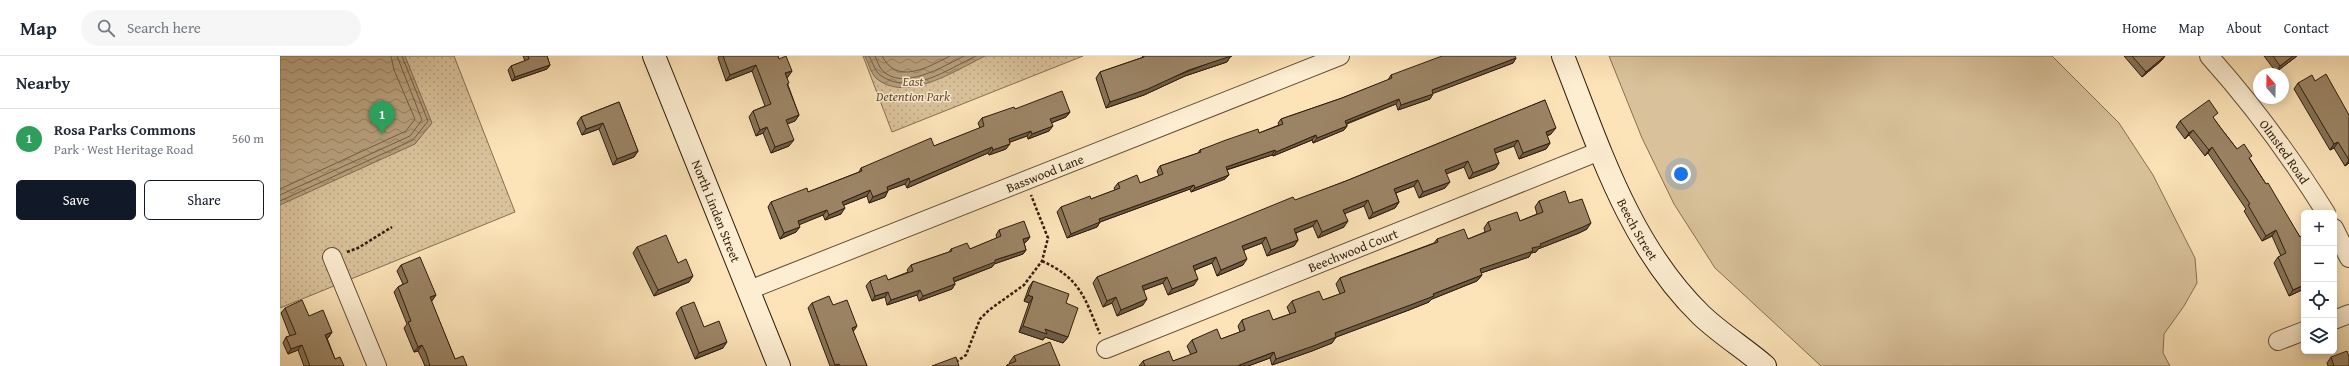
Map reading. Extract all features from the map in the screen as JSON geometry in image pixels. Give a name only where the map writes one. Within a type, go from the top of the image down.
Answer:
[{"type":"street","name":"North Linden Street","points":[[654,56],[779,366]]},
{"type":"street","name":"Basswood Lane","points":[[748,290],[1340,56]]},
{"type":"street","name":"Beech Street","points":[[1563,56],[1623,206],[1667,277],[1700,314],[1765,366]]},
{"type":"street","name":"Olmsted Road","points":[[2209,56],[2237,88],[2282,146],[2324,210]]},
{"type":"street","name":"Beechwood Court","points":[[1106,349],[1600,150]]},
{"type":"street","points":[[2337,234],[2349,258]]},
{"type":"street","points":[[332,257],[377,366]]},
{"type":"street","points":[[2337,319],[2349,314]]},
{"type":"street","points":[[2278,341],[2301,332]]},
{"type":"path","points":[[955,362],[966,356],[980,319],[989,310],[1024,285],[1042,261],[1048,238],[1026,181]]},
{"type":"path","points":[[332,257],[358,248],[392,227]]},
{"type":"path","points":[[1042,261],[1058,269],[1080,288],[1106,349]]},
{"type":"green space","points":[[280,56],[454,56],[515,212],[280,308]]},
{"type":"green space","name":"East Detention Park","points":[[863,56],[1083,56],[892,132]]},
{"type":"green space","points":[[1609,56],[2052,56],[2119,123],[2153,175],[2195,258],[2197,283],[2184,306],[2164,334],[2163,353],[2170,366],[1821,366],[1715,268],[1674,204],[1642,138]]},
{"type":"water","points":[[280,56],[405,56],[432,123],[415,144],[280,205]]},
{"type":"water","points":[[865,56],[985,56],[931,82],[902,88],[888,85],[876,78]]},
{"type":"building","points":[[528,56],[547,56],[550,65],[515,77],[511,66],[529,59]]},
{"type":"building","points":[[723,56],[778,56],[779,59],[786,56],[792,71],[785,73],[789,83],[787,84],[799,115],[786,120],[794,140],[775,147],[767,127],[760,130],[753,111],[771,104],[756,65],[730,75]]},
{"type":"building","points":[[1144,56],[1231,56],[1189,70],[1148,89],[1110,102],[1100,72]]},
{"type":"building","points":[[1442,56],[1515,56],[1516,58],[1432,90],[1433,94],[1401,105],[1399,99],[1345,121],[1347,126],[1317,138],[1316,135],[1276,152],[1275,150],[1226,167],[1229,175],[1195,188],[1194,185],[1099,219],[1100,222],[1071,234],[1061,207],[1090,196],[1091,199],[1120,188],[1118,183],[1137,175],[1140,183],[1163,174],[1160,166],[1201,152],[1200,150],[1258,129],[1259,133],[1283,124],[1281,119],[1342,98],[1392,78],[1391,75]]},
{"type":"building","points":[[2132,56],[2165,56],[2146,72]]},
{"type":"building","points":[[2273,56],[2293,56],[2280,66]]},
{"type":"building","points":[[2326,74],[2349,115],[2349,160],[2338,142],[2334,144],[2298,83],[2312,75],[2315,81]]},
{"type":"building","points":[[1062,91],[1070,112],[1050,119],[1053,126],[1032,134],[1031,131],[1009,139],[1010,144],[993,150],[992,147],[910,182],[909,178],[887,187],[888,191],[873,197],[870,190],[842,202],[845,208],[829,215],[827,210],[798,221],[800,227],[784,233],[771,202],[807,188],[808,192],[862,171],[861,168],[931,138],[934,146],[984,126],[982,118],[1014,107],[1015,109]]},
{"type":"building","points":[[1545,100],[1556,128],[1546,132],[1550,143],[1523,153],[1518,140],[1494,149],[1499,163],[1473,173],[1468,161],[1445,170],[1450,182],[1423,192],[1418,180],[1394,189],[1399,202],[1373,213],[1368,200],[1343,210],[1348,221],[1322,232],[1317,220],[1294,229],[1298,240],[1271,250],[1266,237],[1242,246],[1247,259],[1221,270],[1216,257],[1193,266],[1198,279],[1172,289],[1167,277],[1142,286],[1147,299],[1121,310],[1116,297],[1107,301],[1097,277],[1293,197],[1295,200],[1346,181]]},
{"type":"building","points":[[2209,100],[2218,113],[2213,117],[2237,149],[2244,144],[2252,156],[2249,158],[2266,184],[2268,183],[2300,237],[2301,236],[2301,286],[2293,290],[2278,257],[2286,253],[2276,230],[2266,236],[2248,205],[2250,204],[2212,147],[2209,150],[2193,130],[2189,133],[2180,121]]},
{"type":"building","points":[[619,102],[638,151],[617,159],[603,123],[586,129],[581,117]]},
{"type":"building","points":[[1565,191],[1569,203],[1582,199],[1591,223],[1540,244],[1541,246],[1532,248],[1533,251],[1480,269],[1482,275],[1433,294],[1434,296],[1335,333],[1336,337],[1276,359],[1274,352],[1237,366],[1145,366],[1143,361],[1169,351],[1173,361],[1197,352],[1192,340],[1217,329],[1221,339],[1245,330],[1242,320],[1269,310],[1273,320],[1296,312],[1292,301],[1319,291],[1323,300],[1345,292],[1340,278],[1438,242],[1437,239],[1464,229],[1468,239],[1491,230],[1488,222],[1517,212],[1520,221],[1543,212],[1539,201]]},
{"type":"building","points":[[1024,221],[1030,237],[1023,239],[1026,250],[995,260],[995,262],[953,278],[955,284],[923,296],[920,290],[891,300],[888,292],[875,296],[870,281],[886,275],[888,280],[913,271],[911,265],[952,251],[951,249],[967,243],[970,249],[1001,236],[999,230]]},
{"type":"building","points":[[666,235],[678,263],[686,259],[693,276],[658,290],[637,247]]},
{"type":"building","points":[[420,257],[436,295],[430,297],[455,359],[463,356],[467,366],[430,366],[422,345],[418,347],[408,322],[411,321],[398,287],[408,282],[401,265]]},
{"type":"building","points":[[1033,281],[1069,294],[1066,303],[1078,308],[1068,337],[1045,329],[1047,334],[1023,326],[1033,297],[1028,295]]},
{"type":"building","points":[[829,296],[833,305],[847,300],[857,326],[852,328],[867,366],[835,365],[812,303]]},
{"type":"building","points":[[302,300],[309,316],[323,310],[332,332],[325,335],[335,359],[340,357],[344,366],[310,366],[302,345],[291,349],[286,337],[296,334],[285,308]]},
{"type":"building","points":[[694,302],[704,327],[719,321],[727,342],[699,353],[681,307]]},
{"type":"building","points":[[1050,342],[1060,366],[1007,365],[1016,361],[1014,356]]},
{"type":"building","points":[[2347,351],[2349,366],[2334,366],[2331,357]]},
{"type":"building","points":[[956,357],[959,366],[932,366]]},
{"type":"place","name":"Rosa Parks Commons","points":[[382,134]]}]
